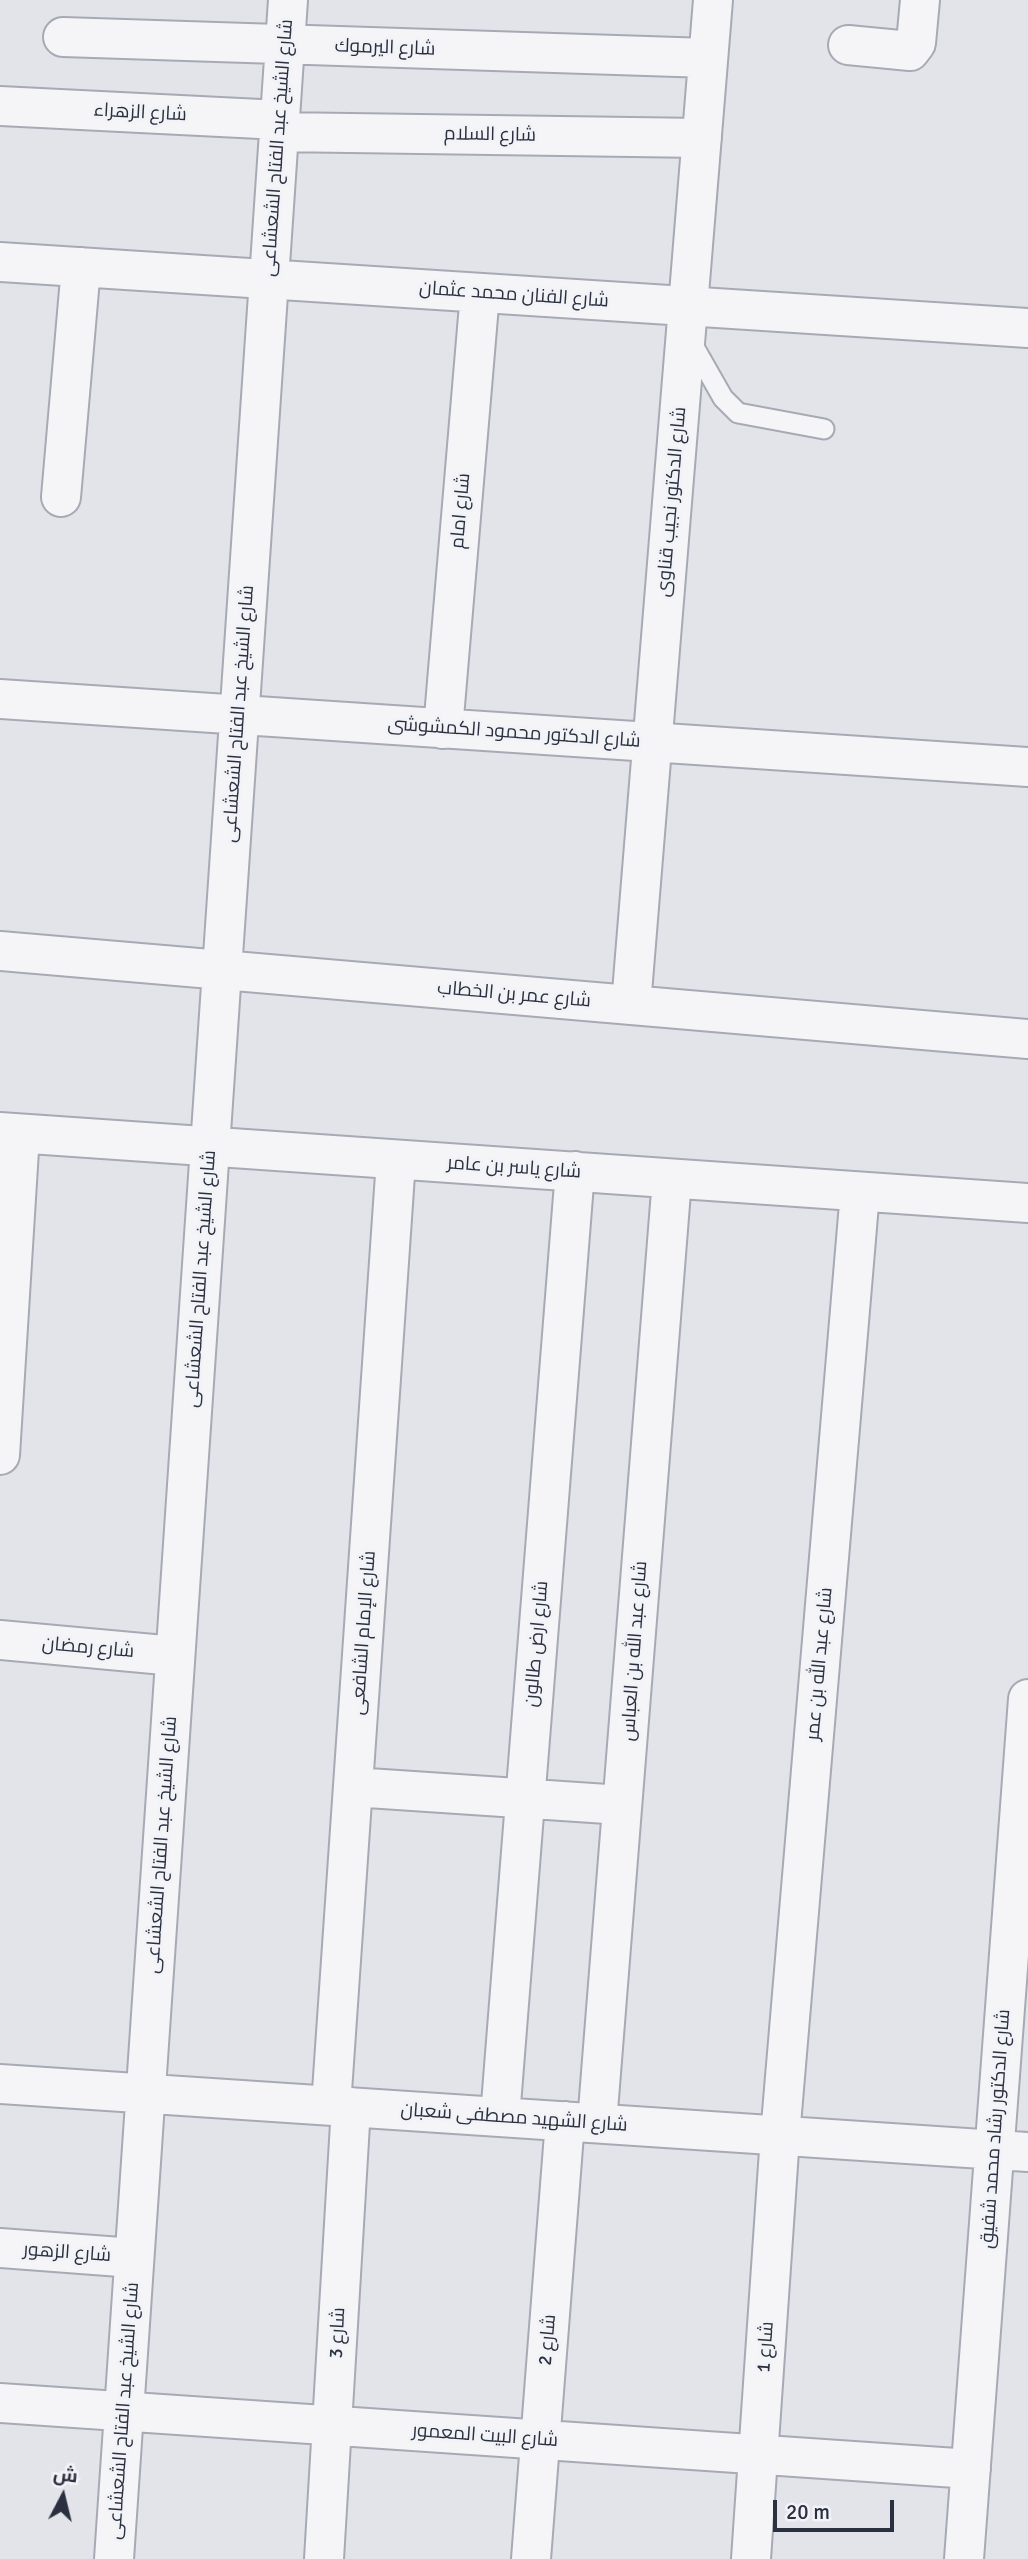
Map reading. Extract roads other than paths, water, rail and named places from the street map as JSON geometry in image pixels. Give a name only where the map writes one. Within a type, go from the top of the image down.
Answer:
[{"type":"street","name":"شارع الشيخ عبد الفتاح الشعشاعى","points":[[114,2559],[288,0]]},
{"type":"street","name":"شارع الدكتور نجيب قناوى","points":[[631,1005],[713,0]]},
{"type":"street","points":[[848,45],[909,51],[916,43],[920,0]]},
{"type":"street","name":"شارع اليرموك","points":[[63,37],[708,58]]},
{"type":"street","name":"شارع الزهراء","points":[[0,106],[279,126]]},
{"type":"street","name":"شارع السلام","points":[[279,126],[702,138]]},
{"type":"street","name":"شارع الفنان محمد عثمان","points":[[0,262],[480,293],[687,320],[1028,328]]},
{"type":"street","points":[[61,497],[81,267]]},
{"type":"street","name":"شارع امام","points":[[443,729],[480,293]]},
{"type":"street","name":"شارع الدكتور محمود الكمشوشى","points":[[0,699],[1028,767]]},
{"type":"street","name":"شارع عمر بن الخطاب","points":[[0,951],[1028,1039]]},
{"type":"street","points":[[0,1455],[10,1133]]},
{"type":"street","name":"شارع ياسر بن عامر","points":[[10,1133],[1028,1203]]},
{"type":"street","name":"شارع الإمام الشافعى","points":[[341,2107],[353,1787],[396,1160]]},
{"type":"street","name":"شارع ارض طالون","points":[[500,2117],[575,1171]]},
{"type":"street","name":"شارع عبد الله بن العباس","points":[[581,2122],[622,1805],[672,1179]]},
{"type":"street","name":"شارع عبد الله بن عمر","points":[[780,2136],[860,1192]]},
{"type":"street","name":"شارع رمضان","points":[[0,1640],[175,1656]]},
{"type":"street","name":"شارع الدكتور رشاد محمد شفيق","points":[[964,2559],[971,2469],[1011,2151],[1028,1699]]},
{"type":"street","points":[[353,1787],[622,1805]]},
{"type":"street","name":"شارع الشهيد مصطفى شعبان","points":[[0,2084],[1011,2151]]},
{"type":"street","name":"شارع 3","points":[[324,2559],[332,2425],[341,2107]]},
{"type":"street","name":"شارع 2","points":[[531,2559],[540,2439],[581,2122]]},
{"type":"street","name":"شارع 1","points":[[751,2559],[780,2136]]},
{"type":"street","name":"شارع الزهور","points":[[0,2248],[134,2258]]},
{"type":"street","name":"شارع البيت المعمور","points":[[0,2403],[971,2469]]},
{"type":"lane","points":[[687,320],[723,398],[738,414],[824,429]]}]
